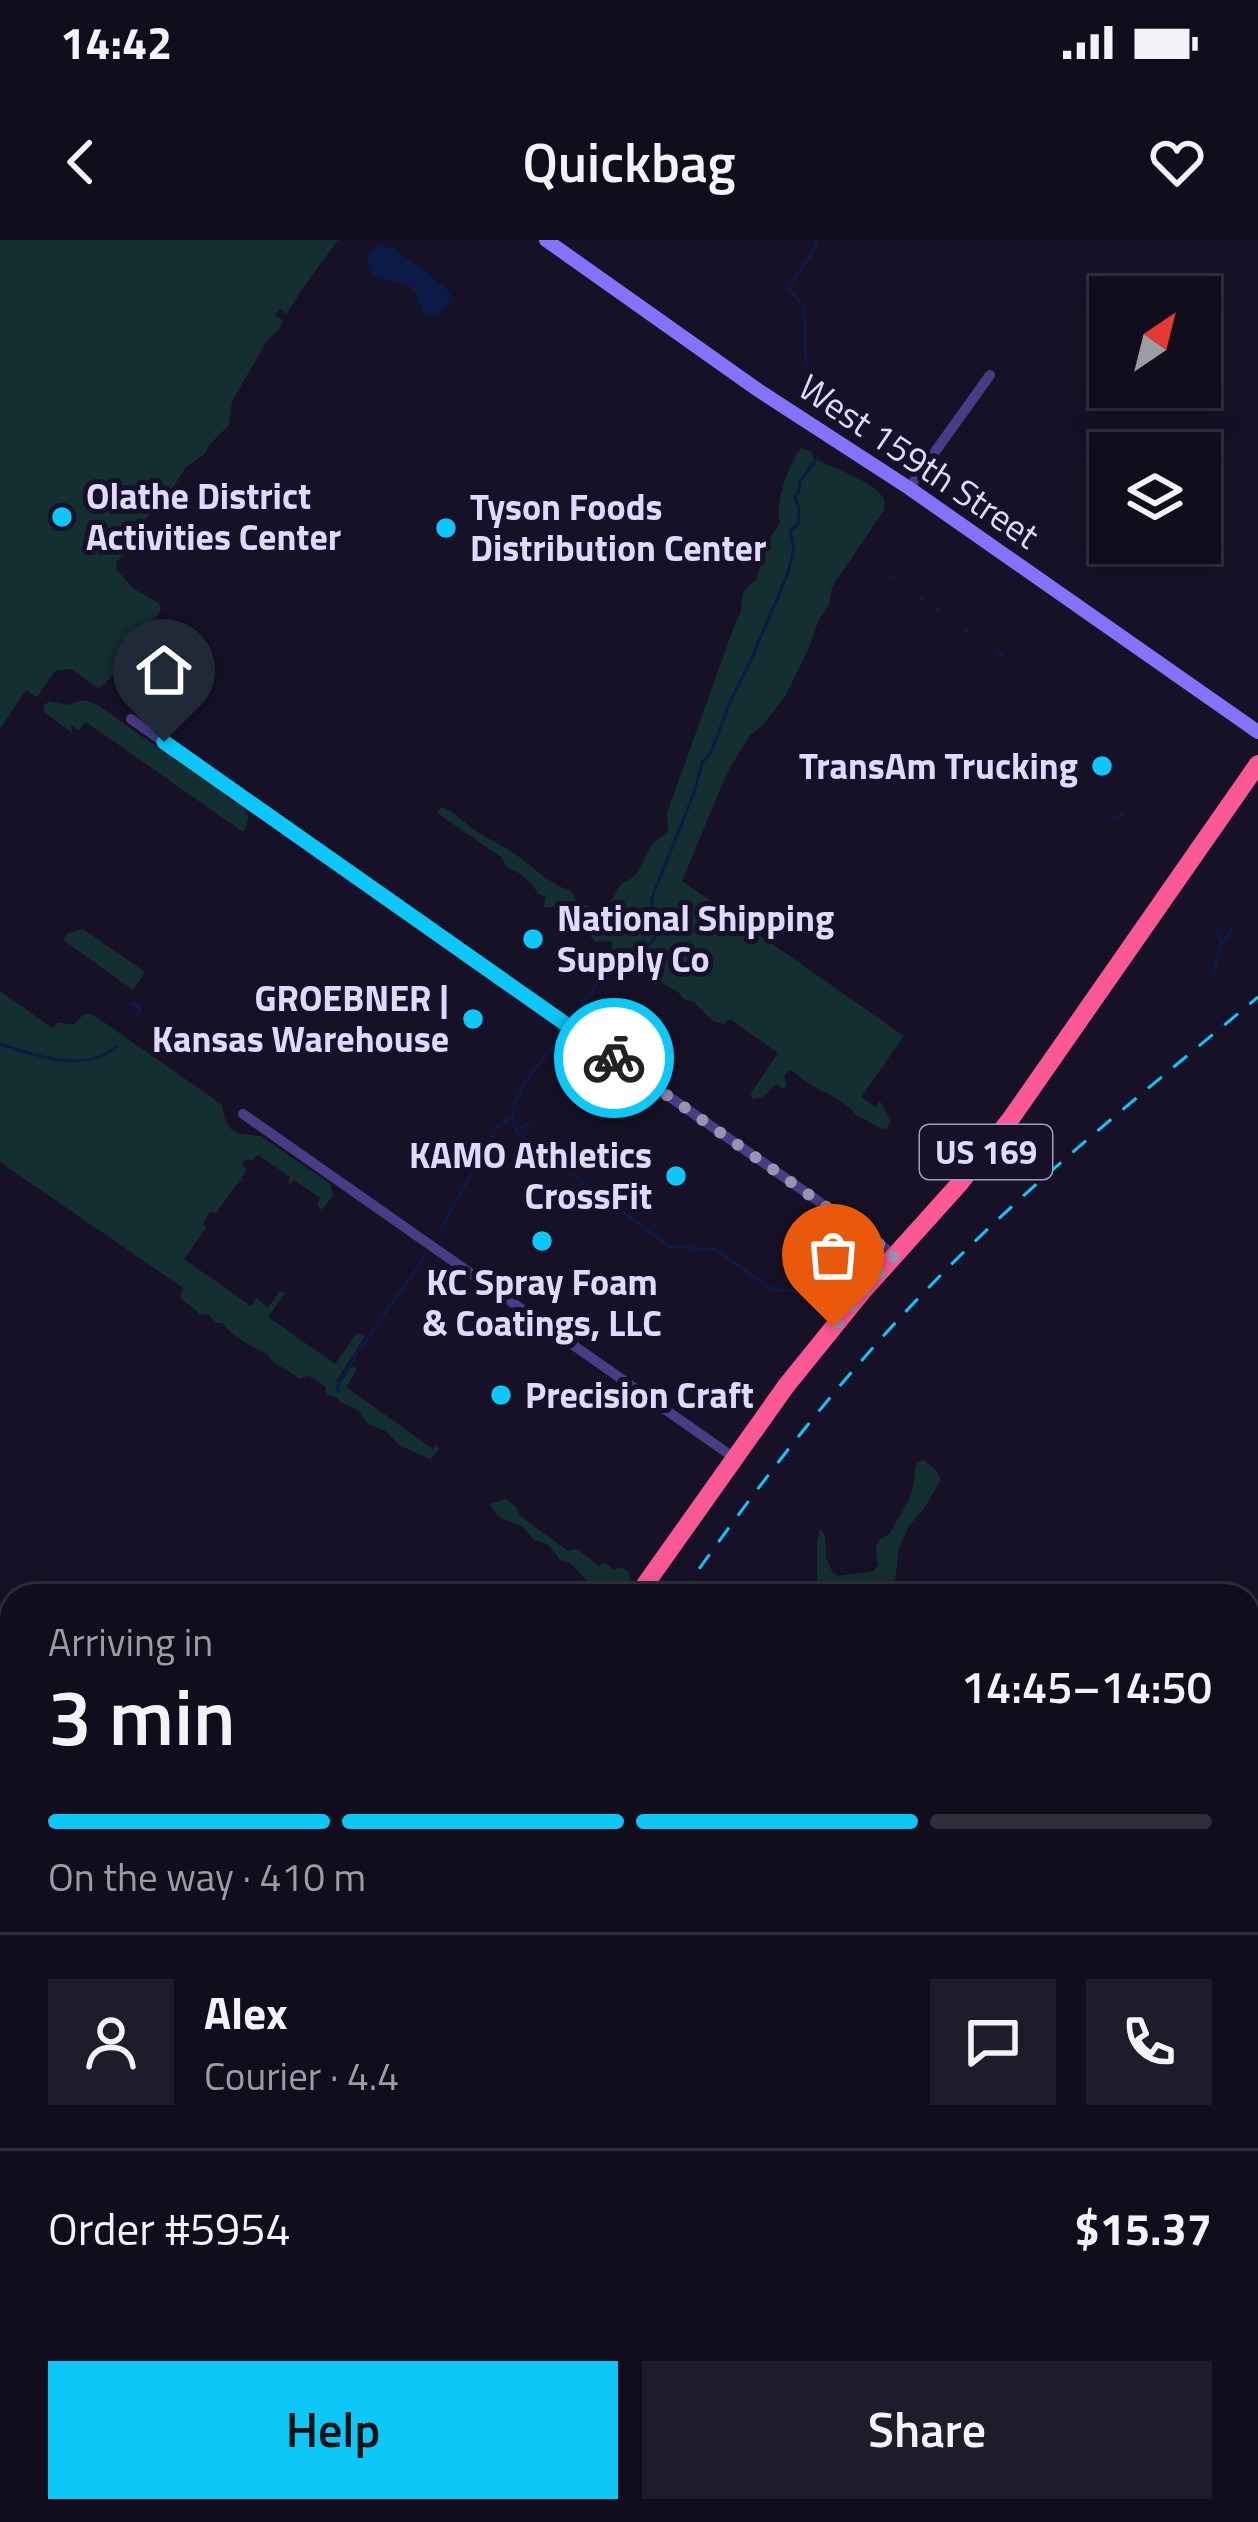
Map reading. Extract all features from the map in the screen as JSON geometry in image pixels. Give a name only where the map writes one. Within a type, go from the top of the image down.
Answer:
[{"type":"highway","name":"US 169","points":[[645,1584],[800,1368],[998,1135],[1258,764]]},
{"type":"street","name":"West 159th Street","points":[[546,240],[1258,732]]},
{"type":"street","points":[[909,488],[990,375]]},
{"type":"street","points":[[131,719],[895,1255]]},
{"type":"street","points":[[243,1114],[733,1457]]},
{"type":"green space","name":"Olathe District Activities Center","points":[[0,240],[338,240],[289,311],[286,314],[280,308],[275,315],[283,321],[232,401],[229,425],[205,454],[186,467],[117,561],[116,569],[134,589],[159,603],[159,612],[105,684],[98,688],[71,669],[55,671],[37,697],[26,690],[0,729]]},
{"type":"green space","points":[[801,448],[873,488],[884,500],[884,510],[832,587],[829,605],[786,695],[750,735],[727,773],[682,881],[904,1036],[861,1097],[875,1107],[880,1101],[891,1122],[886,1129],[858,1117],[791,1070],[784,1077],[784,1089],[776,1084],[763,1097],[752,1099],[751,1093],[778,1053],[730,1019],[723,1024],[713,1021],[694,1002],[661,982],[650,965],[612,950],[612,941],[596,942],[589,935],[589,926],[574,912],[543,906],[546,897],[532,884],[437,813],[441,807],[450,811],[571,891],[577,902],[593,908],[600,918],[608,914],[621,884],[637,872],[652,845],[668,831],[667,813],[743,594],[757,579],[764,546],[780,524],[783,485]]},
{"type":"green space","points":[[83,700],[96,704],[244,808],[249,818],[243,832],[86,722],[79,730],[71,725],[72,733],[44,712],[49,701],[67,705]]},
{"type":"green space","points":[[83,929],[145,972],[133,990],[63,940],[68,933]]},
{"type":"green space","points":[[0,991],[52,1028],[58,1022],[73,1025],[84,1014],[92,1014],[221,1104],[231,1129],[261,1136],[330,1184],[333,1195],[322,1210],[317,1205],[320,1198],[294,1180],[288,1186],[290,1177],[258,1155],[252,1161],[245,1159],[242,1164],[247,1170],[241,1178],[245,1181],[240,1180],[216,1213],[210,1212],[203,1223],[206,1228],[184,1259],[251,1306],[257,1298],[268,1308],[279,1292],[286,1292],[268,1317],[335,1364],[357,1333],[365,1336],[335,1383],[355,1367],[346,1387],[433,1449],[437,1444],[439,1450],[430,1459],[368,1424],[358,1410],[326,1395],[326,1387],[308,1375],[300,1379],[222,1323],[201,1315],[180,1297],[183,1288],[0,1162]]},
{"type":"green space","points":[[924,1460],[941,1479],[899,1548],[894,1584],[817,1584],[820,1529],[833,1573],[874,1571],[878,1542],[890,1534],[911,1494],[917,1462]]},
{"type":"green space","points":[[506,1499],[519,1515],[568,1551],[577,1549],[599,1566],[604,1562],[615,1570],[628,1571],[631,1580],[628,1584],[591,1584],[549,1545],[496,1514],[490,1504]]},
{"type":"water","points":[[376,246],[395,248],[450,292],[452,300],[437,316],[424,315],[410,287],[371,271],[368,256]]},
{"type":"waterway","points":[[816,404],[806,365],[804,307],[789,289],[817,240]]},
{"type":"waterway","points":[[574,1016],[602,979],[655,937],[653,895],[702,763],[711,752],[788,573],[794,549],[790,531],[798,524],[795,497],[800,481],[819,456]]},
{"type":"waterway","points":[[998,652],[1003,656]]},
{"type":"waterway","points":[[1112,816],[1122,814]]},
{"type":"waterway","points":[[1213,974],[1221,945],[1232,929]]},
{"type":"waterway","points":[[1216,931],[1221,945]]},
{"type":"waterway","points":[[583,966],[602,977]]},
{"type":"waterway","points":[[132,1003],[141,1010],[136,1016]]},
{"type":"waterway","points":[[561,1036],[519,1094],[514,1106],[516,1132],[669,1246],[716,1250],[773,1290],[819,1292],[823,1308]]},
{"type":"waterway","points":[[0,1044],[76,1061],[117,1046]]},
{"type":"waterway","points":[[439,1232],[497,1128],[510,1117]]},
{"type":"waterway","points":[[518,1129],[532,1122]]},
{"type":"waterway","points":[[523,1163],[533,1145]]},
{"type":"waterway","points":[[572,1197],[581,1184]]},
{"type":"waterway","points":[[339,1391],[357,1353],[424,1258]]},
{"type":"railway","points":[[689,1584],[801,1434],[934,1282],[1051,1171],[1258,997]]},
{"type":"way so far","points":[[614,1058],[895,1255],[833,1327]]},
{"type":"place","name":"Olathe District Activities Center","points":[[62,517]]},
{"type":"place","name":"Tyson Foods Distribution Center","points":[[446,528]]},
{"type":"place","name":"TransAm Trucking","points":[[1102,766]]},
{"type":"place","name":"National Shipping Supply Co","points":[[533,939]]},
{"type":"place","name":"GROEBNER | Kansas Warehouse","points":[[473,1019]]},
{"type":"place","name":"KAMO Athletics CrossFit","points":[[676,1176]]},
{"type":"place","name":"KC Spray Foam & Coatings, LLC","points":[[542,1241]]},
{"type":"place","name":"Precision Craft","points":[[501,1395]]},
{"type":"route","points":[[164,742],[614,1058]]}]
